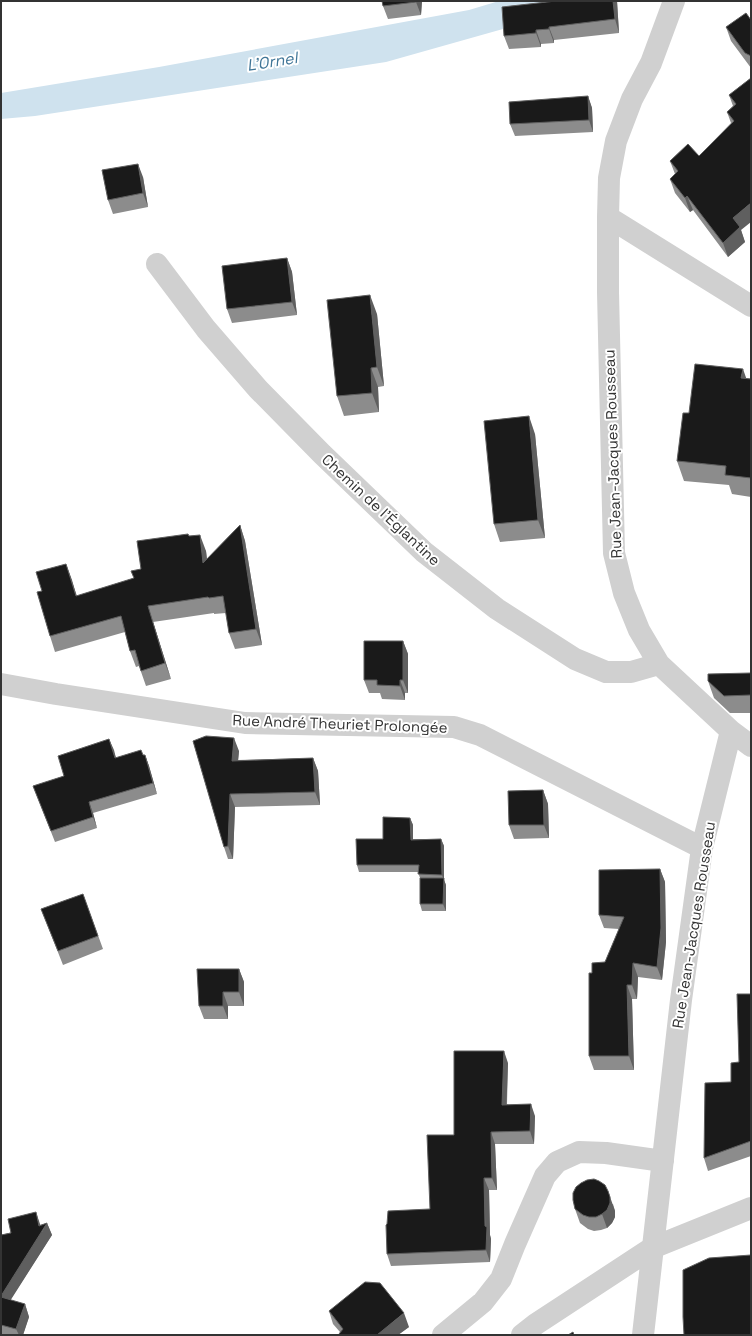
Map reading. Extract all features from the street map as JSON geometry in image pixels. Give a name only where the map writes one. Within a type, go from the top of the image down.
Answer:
[{"type":"street","name":"Rue Jean-Jacques Rousseau","points":[[642,1335],[681,1000],[702,848],[731,731],[659,664],[639,630],[624,593],[614,553],[608,292],[609,178],[616,141],[632,99],[651,63],[674,1]]},
{"type":"street","points":[[608,217],[751,306]]},
{"type":"street","name":"Chemin de l'Églantine","points":[[157,264],[206,329],[258,389],[322,454],[424,552],[497,609],[575,659],[606,672],[631,672],[659,664]]},
{"type":"street","name":"Rue André Theuriet Prolongée","points":[[1,684],[245,723],[454,727],[486,738],[702,848]]},
{"type":"street","points":[[731,731],[751,746]]},
{"type":"street","points":[[443,1335],[483,1302],[501,1278],[514,1244],[545,1176],[557,1162],[579,1152],[606,1153],[663,1160]]},
{"type":"street","points":[[522,1335],[554,1312],[652,1248],[751,1208]]},
{"type":"water","name":"L'Ornel","points":[[499,1],[602,1],[386,62],[35,116],[1,119],[1,93],[159,67],[469,10]]},
{"type":"building","points":[[382,1],[416,1],[416,2],[383,6]]},
{"type":"building","points":[[556,1],[613,1],[615,19],[549,27],[549,29],[536,30],[536,33],[504,36],[502,7]]},
{"type":"building","points":[[746,13],[751,20],[751,56],[745,53],[726,27]]},
{"type":"building","points":[[751,78],[751,203],[733,218],[740,227],[723,243],[687,196],[685,198],[670,179],[678,171],[670,161],[688,144],[699,156],[734,121],[727,112],[736,104],[729,95]]},
{"type":"building","points":[[588,96],[589,120],[510,124],[509,102]]},
{"type":"building","points":[[138,164],[143,193],[108,200],[102,170]]},
{"type":"building","points":[[287,258],[292,302],[227,309],[222,266]]},
{"type":"building","points":[[370,295],[377,367],[371,368],[372,393],[337,396],[327,300]]},
{"type":"building","points":[[695,364],[743,369],[741,378],[751,379],[751,478],[725,475],[726,466],[677,461],[683,413],[689,413]]},
{"type":"building","points":[[529,416],[538,520],[494,524],[484,421]]},
{"type":"building","points":[[240,525],[256,629],[229,633],[223,596],[148,606],[165,663],[141,671],[135,650],[130,651],[121,616],[50,636],[37,592],[42,591],[36,572],[66,564],[76,596],[134,578],[131,571],[141,569],[137,541],[188,534],[189,536],[200,535],[203,563]]},
{"type":"building","points":[[364,641],[403,641],[403,680],[400,680],[400,686],[377,685],[377,680],[364,680]]},
{"type":"building","points":[[751,673],[751,695],[724,696],[708,681],[708,674]]},
{"type":"building","points":[[206,736],[234,738],[232,761],[313,758],[315,792],[230,794],[228,846],[224,847],[193,741]]},
{"type":"building","points":[[109,739],[115,758],[141,750],[143,755],[145,755],[153,783],[89,802],[93,817],[51,831],[33,786],[64,776],[58,756]]},
{"type":"building","points":[[543,790],[544,825],[509,825],[508,791]]},
{"type":"building","points":[[383,817],[410,818],[411,840],[441,839],[442,875],[418,874],[419,865],[357,865],[356,839],[383,839]]},
{"type":"building","points":[[660,869],[661,928],[657,967],[633,963],[632,985],[627,985],[629,1056],[589,1056],[589,973],[592,973],[592,963],[605,962],[624,917],[599,915],[599,870]]},
{"type":"building","points":[[420,878],[444,878],[443,904],[420,904]]},
{"type":"building","points":[[83,894],[98,936],[58,951],[41,909]]},
{"type":"building","points":[[197,969],[239,969],[239,992],[223,992],[223,1006],[199,1006]]},
{"type":"building","points":[[737,994],[751,994],[751,1141],[704,1158],[705,1083],[731,1082],[731,1063],[739,1062]]},
{"type":"building","points":[[454,1051],[504,1051],[502,1105],[531,1104],[530,1131],[491,1132],[492,1178],[484,1178],[485,1226],[487,1227],[486,1250],[387,1254],[386,1225],[388,1211],[430,1209],[427,1135],[454,1135]]},
{"type":"building","points":[[594,1179],[605,1185],[610,1197],[610,1203],[607,1210],[602,1214],[596,1217],[589,1217],[583,1215],[575,1209],[573,1193],[576,1187],[581,1183]]},
{"type":"building","points":[[36,1212],[39,1226],[47,1223],[1,1296],[1,1235],[11,1233],[8,1219]]},
{"type":"building","points":[[751,1255],[751,1335],[684,1335],[683,1270],[709,1258]]},
{"type":"building","points":[[365,1282],[380,1283],[404,1313],[377,1335],[340,1335],[339,1334],[343,1329],[329,1311]]},
{"type":"building","points":[[1,1297],[25,1304],[16,1329],[1,1325]]}]
